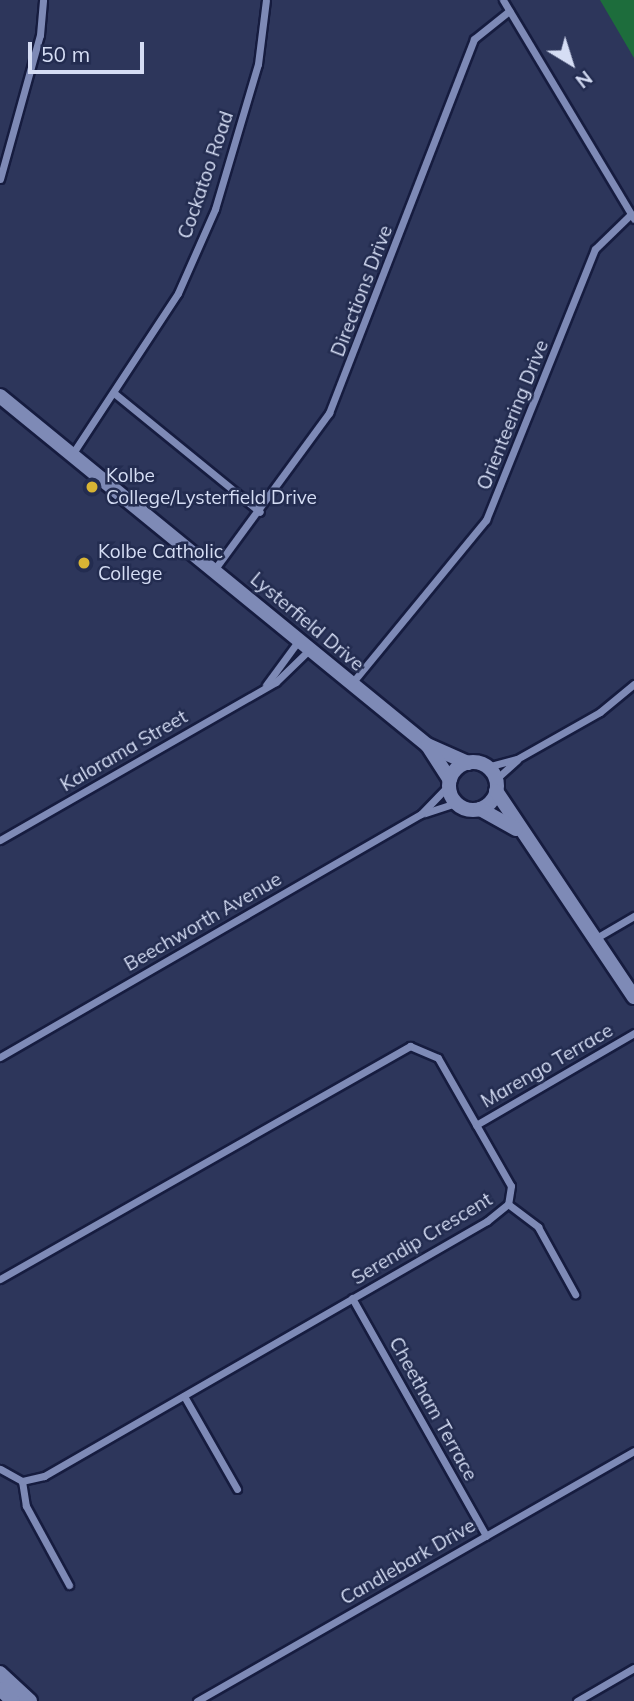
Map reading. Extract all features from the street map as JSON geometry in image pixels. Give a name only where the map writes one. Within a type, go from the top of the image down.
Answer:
[{"type":"street","points":[[0,179],[40,35],[43,0]]},
{"type":"street","name":"Cockatoo Road","points":[[73,453],[178,293],[215,209],[258,64],[266,0]]},
{"type":"street","points":[[503,0],[632,216]]},
{"type":"street","name":"Directions Drive","points":[[214,570],[260,512],[330,413],[474,40],[509,11]]},
{"type":"street","name":"Orienteering Drive","points":[[352,684],[486,520],[595,249],[632,216]]},
{"type":"street","points":[[114,393],[260,512]]},
{"type":"street","name":"Lysterfield Drive","points":[[0,396],[427,745],[468,763]]},
{"type":"street","name":"Kalorama Street","points":[[263,688],[305,645]]},
{"type":"street","name":"Kalorama Street","points":[[0,840],[263,688],[305,645]]},
{"type":"street","points":[[517,830],[480,808],[456,803],[449,783],[468,763],[487,767],[517,759],[600,712],[634,684]]},
{"type":"street","name":"Lysterfield Drive","points":[[427,745],[449,783]]},
{"type":"street","points":[[480,808],[517,759]]},
{"type":"street","points":[[487,767],[517,830],[598,937],[634,997]]},
{"type":"street","name":"Beechworth Avenue","points":[[421,814],[449,783]]},
{"type":"street","name":"Beechworth Avenue","points":[[0,1057],[421,814],[456,803]]},
{"type":"street","points":[[598,937],[634,916]]},
{"type":"street","name":"Marengo Terrace","points":[[476,1125],[634,1033]]},
{"type":"street","name":"Serendip Crescent","points":[[0,1279],[410,1046],[438,1058],[511,1185],[508,1205],[44,1476],[22,1481]]},
{"type":"street","points":[[508,1205],[538,1227],[575,1294]]},
{"type":"street","name":"Cheetham Terrace","points":[[352,1298],[486,1536]]},
{"type":"street","points":[[184,1396],[237,1489]]},
{"type":"street","name":"Candlebark Drive","points":[[197,1701],[634,1451]]},
{"type":"street","points":[[0,1469],[22,1481],[26,1506],[69,1585]]},
{"type":"street","points":[[577,1701],[634,1668]]},
{"type":"street","points":[[0,1673],[30,1701]]},
{"type":"street","points":[[0,1689],[13,1701]]},
{"type":"green space","points":[[600,0],[634,0],[634,58]]},
{"type":"place","name":"Kolbe College/Lysterfield Drive","points":[[92,487]]},
{"type":"place","name":"Kolbe Catholic College","points":[[84,563]]}]
